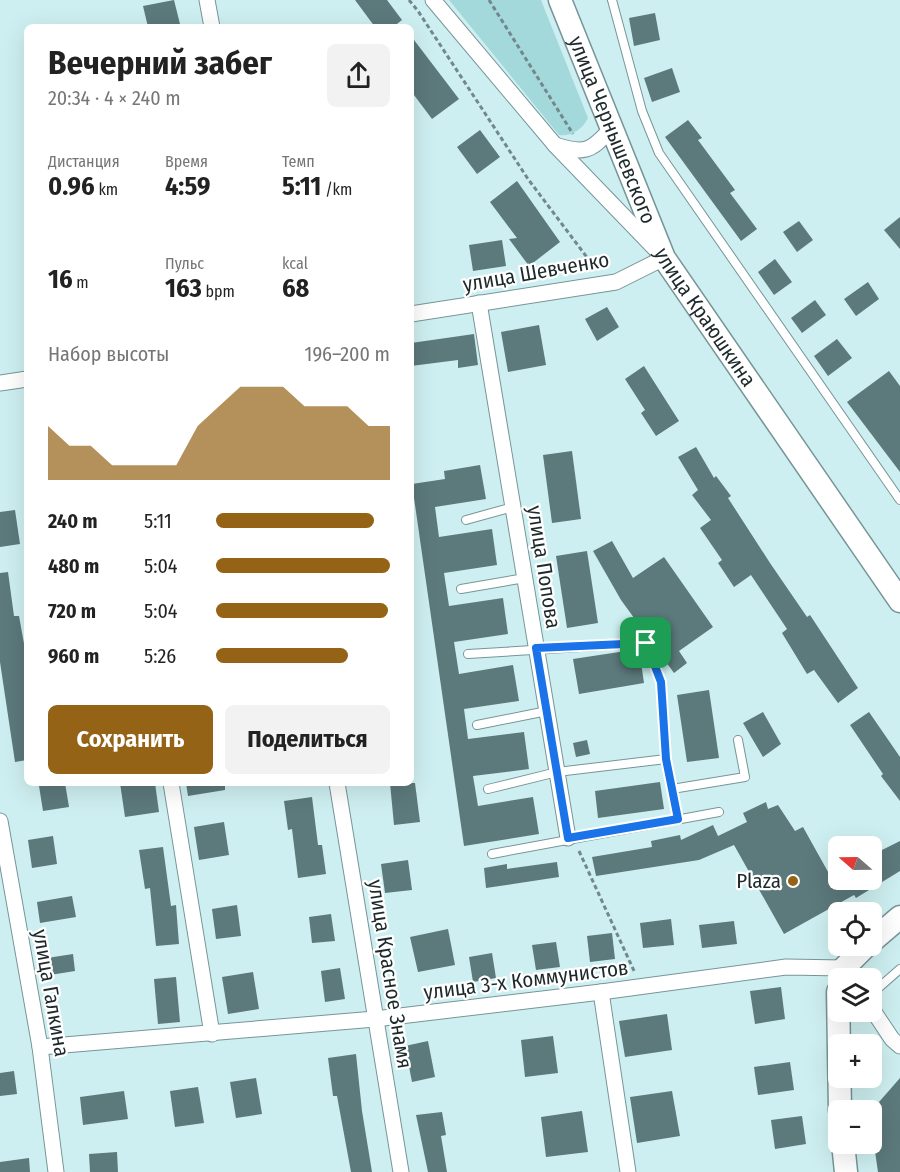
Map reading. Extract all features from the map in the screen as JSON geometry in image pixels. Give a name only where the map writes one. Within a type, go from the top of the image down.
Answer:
[{"type":"main road","name":"улица Чернышевского","points":[[560,0],[610,130],[664,258]]},
{"type":"main road","name":"улица Краюшкина","points":[[664,258],[900,601]]},
{"type":"main road","points":[[882,932],[900,917]]},
{"type":"main road","points":[[839,1022],[840,1100]]},
{"type":"main road","points":[[844,1154],[846,1172]]},
{"type":"street","points":[[207,0],[211,24]]},
{"type":"street","name":"улица Краюшкина","points":[[434,0],[555,145],[664,258]]},
{"type":"street","points":[[555,145],[573,151],[583,151],[595,147],[610,130]]},
{"type":"street","name":"улица Шевченко","points":[[414,314],[616,282],[664,258]]},
{"type":"street","name":"улица Попова","points":[[479,303],[568,838]]},
{"type":"street","points":[[0,383],[24,379]]},
{"type":"street","points":[[171,786],[212,1034]]},
{"type":"street","name":"улица Красное Знамя","points":[[337,786],[402,1172]]},
{"type":"street","name":"улица Галкина","points":[[0,821],[40,1047],[56,1172]]},
{"type":"street","name":"улица 3-х Коммунистов","points":[[40,1047],[375,1019],[601,993],[786,967],[828,973]]},
{"type":"street","points":[[601,993],[628,1172]]},
{"type":"street","points":[[882,1021],[897,1039]]},
{"type":"lane","points":[[612,0],[642,111],[659,153],[900,500]]},
{"type":"lane","points":[[466,520],[513,507]]},
{"type":"lane","points":[[460,589],[525,578]]},
{"type":"lane","points":[[468,654],[646,643],[661,682],[666,759],[678,819]]},
{"type":"lane","points":[[477,725],[547,711]]},
{"type":"lane","points":[[672,789],[745,777],[738,740]]},
{"type":"lane","points":[[488,789],[556,772],[666,759]]},
{"type":"lane","points":[[492,854],[568,838],[719,812]]},
{"type":"lane","points":[[882,985],[900,969]]},
{"type":"path","points":[[409,0],[528,179],[592,264]]},
{"type":"path","points":[[489,0],[583,151]]},
{"type":"path","points":[[568,838],[581,853],[642,987]]},
{"type":"shaded area","points":[[449,0],[541,0],[588,118],[583,126],[572,133],[559,135]]},
{"type":"building","points":[[174,0],[180,24],[147,24],[143,6]]},
{"type":"building","points":[[355,0],[387,0],[402,20],[397,24],[373,24]]},
{"type":"building","points":[[655,13],[660,40],[634,46],[629,18]]},
{"type":"building","points":[[414,40],[459,99],[432,119],[414,95]]},
{"type":"building","points":[[672,68],[680,92],[652,102],[644,78]]},
{"type":"building","points":[[688,120],[702,138],[698,140],[735,190],[730,193],[757,229],[741,241],[665,137]]},
{"type":"building","points":[[480,130],[500,157],[477,174],[457,147]]},
{"type":"building","points":[[517,181],[560,242],[529,266],[509,239],[517,238],[490,202]]},
{"type":"building","points":[[900,217],[900,249],[884,230]]},
{"type":"building","points":[[799,221],[813,240],[797,252],[783,232]]},
{"type":"building","points":[[502,240],[506,266],[473,271],[469,245]]},
{"type":"building","points":[[775,259],[792,282],[774,295],[758,272]]},
{"type":"building","points":[[868,282],[879,299],[856,316],[844,299]]},
{"type":"building","points":[[815,300],[826,315],[802,333],[791,318]]},
{"type":"building","points":[[607,307],[619,327],[597,341],[585,319]]},
{"type":"building","points":[[539,325],[546,365],[508,372],[501,332]]},
{"type":"building","points":[[474,334],[478,365],[458,368],[458,360],[414,366],[414,343]]},
{"type":"building","points":[[837,339],[852,358],[828,376],[814,356]]},
{"type":"building","points":[[644,366],[679,421],[656,436],[641,413],[645,410],[625,379]]},
{"type":"building","points":[[889,371],[900,386],[900,472],[847,402]]},
{"type":"building","points":[[696,447],[714,478],[716,476],[731,496],[728,498],[770,563],[807,617],[810,615],[858,688],[838,703],[814,670],[807,674],[782,633],[787,629],[751,575],[734,587],[718,563],[722,560],[700,528],[711,520],[692,495],[698,490],[678,457]]},
{"type":"building","points":[[572,451],[581,519],[552,523],[543,455]]},
{"type":"building","points":[[480,465],[486,499],[435,507],[439,537],[492,529],[497,565],[444,573],[449,606],[503,598],[508,634],[454,642],[459,674],[513,665],[519,701],[464,709],[468,739],[524,732],[529,769],[473,776],[478,806],[533,797],[539,834],[464,846],[414,498],[414,484],[445,479],[444,471]]},
{"type":"building","points":[[15,510],[20,544],[0,547],[0,512]]},
{"type":"building","points":[[612,541],[633,578],[664,557],[713,627],[679,651],[687,663],[674,673],[621,600],[593,551]]},
{"type":"building","points":[[587,551],[598,623],[567,628],[556,556]]},
{"type":"building","points":[[8,572],[14,616],[19,616],[24,644],[24,760],[15,762],[0,662],[0,573]]},
{"type":"building","points":[[639,649],[644,683],[579,694],[573,659]]},
{"type":"building","points":[[709,690],[719,758],[687,762],[677,695]]},
{"type":"building","points":[[763,712],[781,744],[763,757],[743,723]]},
{"type":"building","points":[[869,712],[900,757],[900,801],[881,776],[883,774],[850,725]]},
{"type":"building","points":[[587,740],[590,754],[576,757],[573,743]]},
{"type":"building","points":[[660,782],[664,809],[598,818],[595,791]]},
{"type":"building","points":[[415,783],[420,822],[394,825],[390,786],[414,786]]},
{"type":"building","points":[[39,786],[66,786],[69,807],[43,811]]},
{"type":"building","points":[[120,786],[155,786],[159,812],[125,817]]},
{"type":"building","points":[[186,786],[225,786],[225,790],[188,796]]},
{"type":"building","points":[[312,797],[318,845],[322,845],[326,874],[298,878],[292,829],[288,830],[284,801]]},
{"type":"building","points":[[766,802],[768,809],[778,805],[795,831],[803,827],[828,872],[828,890],[869,890],[856,898],[854,895],[841,902],[828,902],[828,909],[784,934],[734,845],[699,860],[596,876],[592,857],[652,847],[651,841],[680,835],[681,840],[713,825],[718,836],[747,822],[743,813]]},
{"type":"building","points":[[224,822],[229,855],[199,860],[194,827]]},
{"type":"building","points":[[53,836],[57,864],[32,868],[28,840]]},
{"type":"building","points":[[900,841],[900,871],[882,882],[882,850]]},
{"type":"building","points":[[163,847],[171,906],[176,905],[179,944],[156,946],[150,888],[145,889],[139,850]]},
{"type":"building","points":[[408,860],[412,890],[385,893],[381,864]]},
{"type":"building","points":[[557,862],[559,877],[486,888],[484,868],[507,864],[507,869]]},
{"type":"building","points":[[72,896],[76,917],[40,923],[37,902]]},
{"type":"building","points":[[237,905],[241,936],[216,939],[212,909]]},
{"type":"building","points":[[331,914],[335,941],[312,943],[309,917]]},
{"type":"building","points":[[671,919],[674,945],[643,948],[640,923]]},
{"type":"building","points":[[734,921],[737,944],[702,948],[699,925]]},
{"type":"building","points":[[448,929],[455,965],[418,972],[410,937]]},
{"type":"building","points":[[612,933],[615,959],[590,962],[587,936]]},
{"type":"building","points":[[556,942],[560,967],[536,970],[532,945]]},
{"type":"building","points":[[492,953],[496,978],[473,982],[469,957]]},
{"type":"building","points":[[73,954],[75,971],[50,975],[47,958]]},
{"type":"building","points":[[340,968],[345,999],[325,1002],[321,971]]},
{"type":"building","points":[[253,972],[259,1009],[228,1014],[222,977]]},
{"type":"building","points":[[176,977],[180,1022],[158,1024],[154,979]]},
{"type":"building","points":[[781,987],[785,1019],[755,1024],[750,991]]},
{"type":"building","points":[[667,1014],[672,1050],[625,1057],[619,1021]]},
{"type":"building","points":[[553,1036],[558,1073],[525,1077],[521,1040]]},
{"type":"building","points":[[428,1041],[435,1077],[412,1082],[405,1046]]},
{"type":"building","points":[[356,1054],[372,1172],[351,1172],[337,1096],[333,1096],[328,1058]]},
{"type":"building","points":[[790,1062],[794,1090],[758,1095],[754,1067]]},
{"type":"building","points":[[14,1071],[17,1094],[0,1096],[0,1073]]},
{"type":"building","points":[[256,1078],[262,1114],[236,1118],[230,1082]]},
{"type":"building","points":[[900,1078],[900,1172],[878,1172],[875,1154],[882,1154],[881,1100]]},
{"type":"building","points":[[198,1087],[204,1123],[175,1127],[170,1091]]},
{"type":"building","points":[[124,1091],[128,1119],[83,1125],[80,1097]]},
{"type":"building","points":[[672,1091],[680,1136],[637,1143],[630,1097]]},
{"type":"building","points":[[582,1111],[588,1152],[546,1157],[541,1117]]},
{"type":"building","points":[[442,1112],[446,1135],[441,1136],[447,1172],[428,1172],[416,1115]]},
{"type":"building","points":[[802,1116],[806,1144],[775,1149],[771,1120]]},
{"type":"building","points":[[117,1152],[118,1172],[90,1172],[89,1154]]},
{"type":"building","points":[[29,1158],[30,1172],[0,1172],[0,1162]]},
{"type":"place","name":"Plaza","points":[[793,881]]},
{"type":"route","points":[[646,643],[661,682],[666,759],[678,819],[568,838],[536,648],[646,643]]}]
